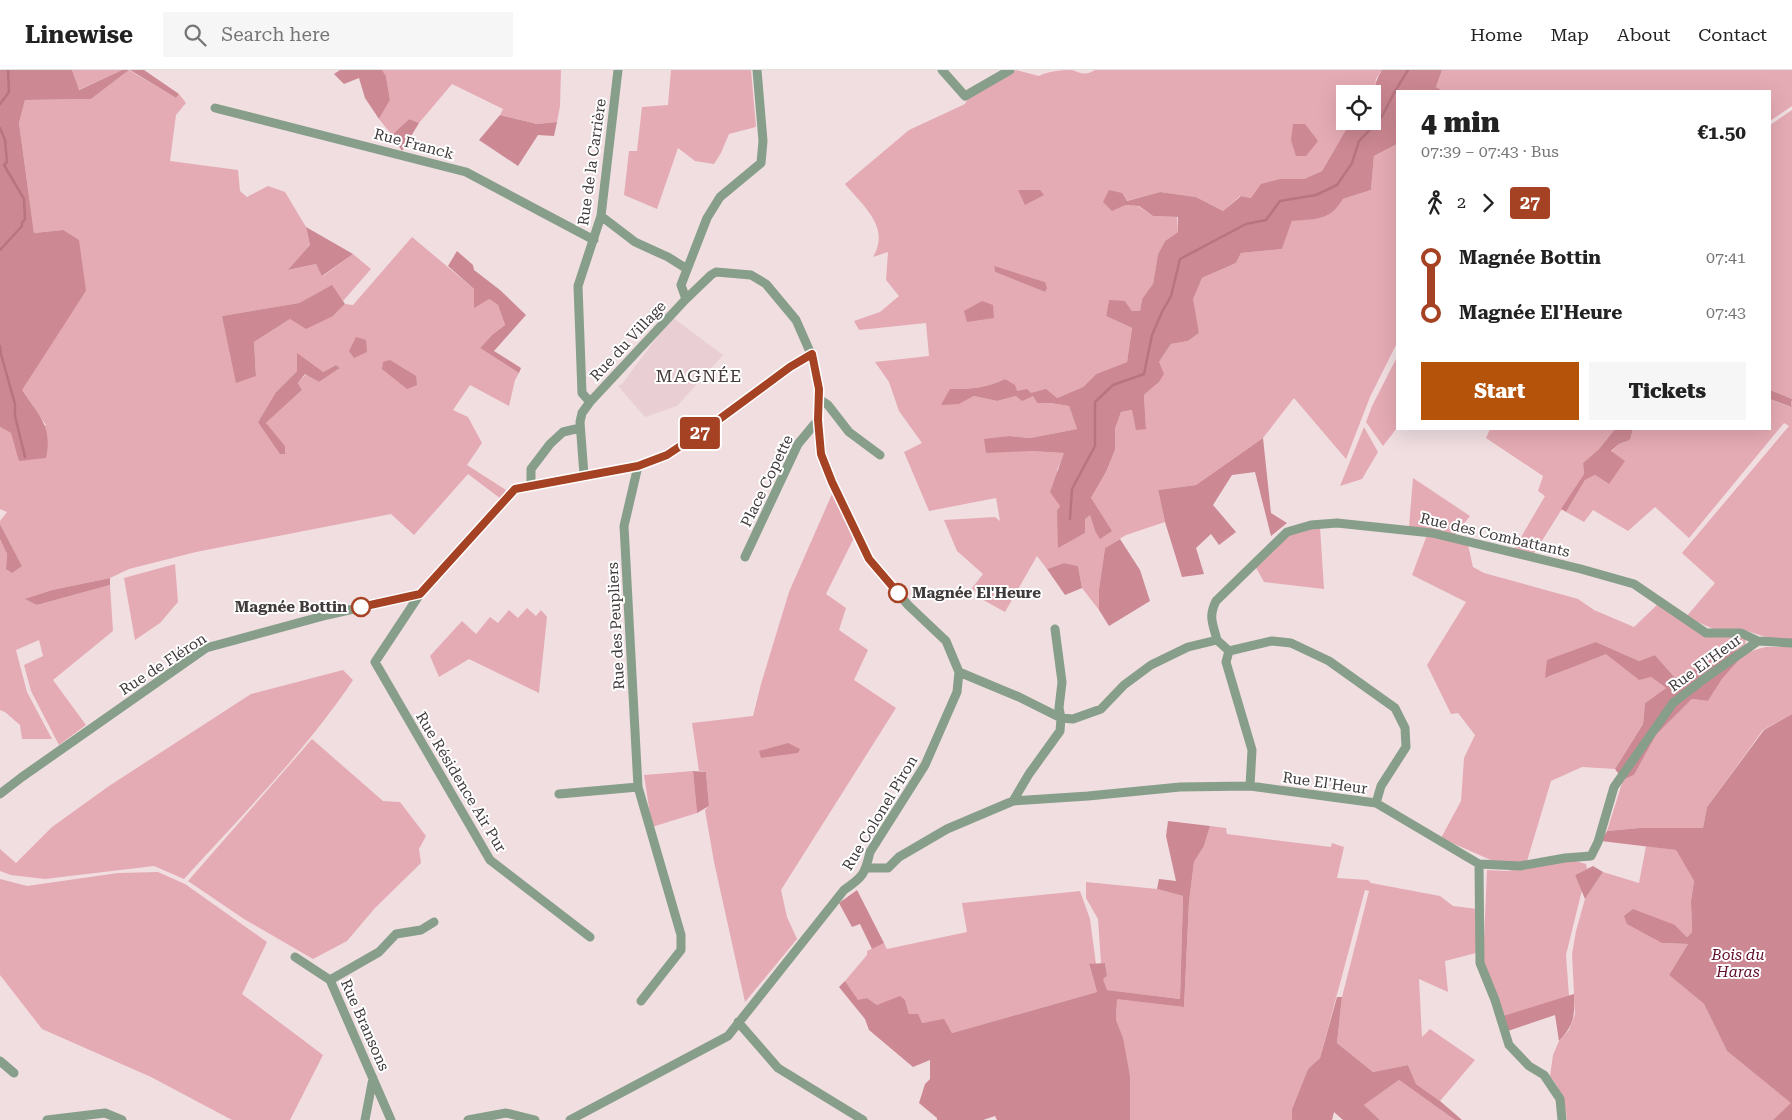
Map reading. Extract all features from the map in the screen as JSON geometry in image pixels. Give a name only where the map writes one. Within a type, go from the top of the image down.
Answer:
[{"type":"street","name":"Rue de la Carrière","points":[[590,402],[582,393],[578,286],[600,216],[618,70]]},
{"type":"street","name":"Rue du Village","points":[[686,299],[681,285],[707,218],[720,197],[761,163],[763,141],[757,70]]},
{"type":"street","points":[[942,70],[965,96],[1010,70]]},
{"type":"street","name":"Rue Franck","points":[[214,108],[466,172],[594,240]]},
{"type":"street","points":[[600,216],[635,242],[668,257],[687,269]]},
{"type":"street","name":"Rue du Village","points":[[590,402],[686,299],[716,272],[751,275],[766,284],[796,320],[812,354]]},
{"type":"street","points":[[420,594],[515,489],[638,466],[667,455],[706,429],[790,367],[812,354],[819,389],[818,420],[821,454],[832,482],[869,559],[908,605],[946,641],[959,672],[1019,697],[1061,718],[1073,719],[1101,709],[1124,685],[1151,665],[1188,647],[1217,640],[1229,651]]},
{"type":"street","points":[[819,399],[828,405],[849,432],[880,455]]},
{"type":"street","points":[[584,475],[580,428],[582,413],[590,402]]},
{"type":"street","name":"Place Copette","points":[[746,557],[798,444],[818,420]]},
{"type":"street","points":[[531,485],[531,469],[550,444],[563,432],[580,428]]},
{"type":"street","name":"Rue des Peupliers","points":[[638,466],[624,526],[638,787],[681,935],[681,950],[641,1001]]},
{"type":"street","name":"Rue des Combattants","points":[[1217,640],[1211,617],[1216,601],[1287,532],[1311,525],[1337,523],[1432,533],[1581,569],[1634,584],[1706,633],[1741,633],[1758,641],[1792,643]]},
{"type":"street","name":"Rue Résidence Air Pur","points":[[420,594],[375,662],[490,860],[590,937]]},
{"type":"street","name":"Rue de Fléron","points":[[0,794],[206,648],[327,615],[420,594]]},
{"type":"street","points":[[1013,801],[1029,774],[1060,731],[1061,718],[1059,708],[1062,682],[1055,629]]},
{"type":"street","points":[[1229,651],[1272,641],[1291,643],[1329,661],[1395,708],[1405,728],[1406,746],[1381,786],[1376,803]]},
{"type":"street","name":"Rue El'Heur","points":[[866,868],[888,868],[899,857],[947,829],[1013,801],[1180,787],[1250,786],[1376,803],[1479,864],[1520,866],[1565,858],[1591,856],[1598,842],[1614,786],[1673,703],[1758,641]]},
{"type":"street","points":[[1229,651],[1226,662],[1252,750],[1250,786]]},
{"type":"street","name":"Rue Colonel Piron","points":[[570,1120],[728,1036],[844,890],[860,879],[866,868],[870,852],[925,765],[957,692],[959,672]]},
{"type":"street","points":[[559,794],[638,787]]},
{"type":"street","points":[[1479,864],[1480,963],[1495,1000],[1509,1045],[1529,1066],[1544,1075],[1560,1099],[1562,1120]]},
{"type":"street","points":[[330,980],[378,952],[396,934],[422,930],[434,922]]},
{"type":"street","name":"Rue Bransons","points":[[295,957],[330,980],[391,1120]]},
{"type":"street","points":[[738,1022],[778,1068],[863,1120]]},
{"type":"street","points":[[0,1061],[14,1073]]},
{"type":"street","points":[[364,1120],[373,1078]]},
{"type":"street","points":[[47,1120],[105,1112],[122,1120]]},
{"type":"street","points":[[468,1120],[506,1113],[535,1120]]},
{"type":"shaded area","points":[[72,70],[122,70],[78,90]]},
{"type":"shaded area","points":[[129,70],[176,98],[179,94],[186,103],[176,115],[170,161],[238,170],[240,191],[247,197],[268,186],[285,192],[306,227],[310,245],[289,270],[316,264],[323,276],[353,254],[371,269],[343,301],[331,286],[299,303],[222,316],[256,375],[254,342],[290,319],[333,316],[345,304],[353,305],[412,237],[474,289],[498,305],[505,325],[480,348],[519,373],[515,380],[509,406],[470,385],[453,410],[468,417],[482,443],[467,465],[506,490],[501,499],[468,474],[414,535],[391,514],[196,552],[129,569],[110,578],[52,590],[26,599],[37,605],[110,585],[113,631],[53,680],[86,725],[59,745],[31,691],[24,665],[43,656],[39,640],[16,650],[27,692],[52,739],[22,739],[20,725],[0,710],[0,539],[7,554],[6,569],[22,566],[0,524],[0,521],[7,512],[0,509],[0,427],[11,433],[46,425],[21,390],[86,291],[63,230],[34,233],[19,123],[25,100],[91,99]],"holes":[[[336,365],[340,368],[319,382],[306,374],[298,383],[302,390],[265,424],[285,446],[258,422],[276,392],[297,371],[323,372]]]},
{"type":"shaded area","points":[[382,70],[561,70],[560,106],[557,122],[537,124],[500,115],[503,109],[452,84],[419,123],[409,119],[392,135],[379,119],[390,100],[386,76]]},
{"type":"shaded area","points":[[671,70],[751,70],[756,127],[729,134],[714,164],[695,161],[678,148],[657,209],[624,195],[629,151],[637,151],[642,107],[668,105]]},
{"type":"shaded area","points":[[1016,70],[1039,76],[1050,72],[1068,70],[1086,73],[1095,70],[1382,70],[1376,79],[1375,85],[1336,85],[1336,130],[1346,130],[1322,171],[1304,179],[1280,179],[1251,198],[1240,196],[1223,211],[1196,197],[1160,192],[1126,201],[1112,211],[1126,205],[1138,206],[1153,216],[1177,217],[1178,232],[1165,241],[1158,254],[1153,285],[1142,299],[1140,311],[1132,311],[1125,301],[1109,301],[1106,316],[1132,328],[1127,362],[1096,374],[1083,387],[1057,398],[1017,391],[1005,379],[978,387],[950,389],[959,404],[974,396],[997,401],[1016,396],[1033,396],[1037,403],[1069,406],[1077,429],[1030,438],[1009,436],[984,440],[1030,451],[1065,453],[1057,470],[1061,506],[1058,547],[1085,533],[1085,519],[1090,514],[1095,531],[1091,498],[1106,472],[1115,450],[1115,429],[1121,412],[1133,410],[1146,429],[1144,395],[1159,382],[1159,362],[1171,344],[1188,341],[1199,333],[1192,299],[1202,278],[1236,263],[1241,253],[1282,249],[1292,221],[1308,220],[1327,215],[1343,199],[1371,190],[1374,156],[1396,145],[1396,345],[1370,397],[1346,459],[1294,398],[1263,438],[1196,485],[1158,490],[1165,522],[1126,535],[1105,548],[1099,589],[1099,610],[1082,588],[1078,566],[1064,563],[1047,569],[1037,556],[1005,612],[985,601],[972,588],[983,574],[957,551],[944,520],[995,517],[1000,521],[996,498],[929,511],[904,452],[922,443],[899,411],[889,382],[875,362],[929,356],[926,323],[859,330],[854,321],[880,312],[899,296],[886,280],[888,252],[873,257],[878,246],[879,236],[877,227],[867,209],[845,184],[909,130],[965,104],[968,98]],"holes":[[[994,267],[1045,282],[1045,292],[995,272]]]},
{"type":"shaded area","points":[[1442,70],[1792,70],[1792,106],[1771,120],[1771,90],[1441,90],[1436,87]]},
{"type":"shaded area","points":[[1792,110],[1792,399],[1771,390],[1771,124]]},
{"type":"shaded area","points":[[672,317],[723,355],[677,406],[645,417],[618,386],[622,384]]},
{"type":"shaded area","points":[[1396,359],[1396,429],[1383,446],[1366,422]]},
{"type":"shaded area","points":[[1771,399],[1790,407],[1792,403],[1792,640],[1775,640],[1747,631],[1716,630],[1686,617],[1715,583],[1682,553],[1789,426],[1784,423],[1689,538],[1655,507],[1628,531],[1593,510],[1584,522],[1566,512],[1585,480],[1595,475],[1609,484],[1611,452],[1619,444],[1630,440],[1633,430],[1771,430]]},
{"type":"shaded area","points":[[1364,427],[1378,452],[1362,479],[1340,486]]},
{"type":"shaded area","points":[[1490,430],[1614,430],[1599,449],[1583,463],[1584,474],[1533,555],[1513,551],[1545,496],[1538,491],[1543,476],[1486,438]]},
{"type":"shaded area","points":[[1413,478],[1470,516],[1453,537],[1409,527]]},
{"type":"shaded area","points":[[832,494],[854,538],[826,594],[846,608],[839,630],[868,650],[854,680],[896,708],[781,890],[787,917],[797,939],[745,1002],[714,862],[705,810],[709,806],[706,772],[699,771],[692,723],[753,716],[789,592]]},
{"type":"shaded area","points":[[1320,527],[1324,589],[1264,582],[1255,566],[1290,533]]},
{"type":"shaded area","points":[[1427,535],[1468,545],[1473,567],[1484,573],[1578,599],[1594,610],[1634,627],[1659,603],[1693,628],[1739,634],[1746,638],[1745,646],[1739,651],[1728,648],[1677,680],[1655,655],[1639,661],[1596,642],[1546,678],[1606,653],[1638,679],[1651,677],[1666,688],[1645,703],[1643,724],[1615,769],[1582,767],[1551,781],[1527,861],[1506,864],[1493,861],[1441,838],[1461,801],[1464,758],[1475,735],[1458,713],[1451,714],[1427,665],[1466,602],[1412,575]]},
{"type":"shaded area","points":[[175,564],[178,602],[160,623],[135,640],[124,578]]},
{"type":"shaded area","points":[[527,608],[536,616],[541,610],[547,617],[539,693],[469,659],[439,677],[430,656],[462,621],[476,634],[490,617],[498,623],[509,610],[518,618]]},
{"type":"shaded area","points":[[1765,647],[1792,647],[1792,714],[1763,730],[1707,807],[1703,828],[1640,828],[1607,831],[1623,780],[1634,775],[1656,735],[1692,699],[1708,701],[1722,679],[1745,653]]},
{"type":"shaded area","points":[[343,670],[353,680],[334,707],[294,758],[184,879],[154,866],[45,879],[11,875],[0,871],[0,849],[16,863],[52,827],[109,786],[251,694]]},
{"type":"shaded area","points":[[312,739],[383,801],[400,802],[426,836],[419,849],[421,863],[375,908],[347,941],[313,959],[244,919],[188,881]]},
{"type":"shaded area","points":[[693,771],[697,813],[652,827],[644,775]]},
{"type":"shaded area","points":[[1210,826],[1226,828],[1227,834],[1331,847],[1332,843],[1344,847],[1337,878],[1368,880],[1371,883],[1440,896],[1453,906],[1478,909],[1476,953],[1445,961],[1448,992],[1419,979],[1422,1037],[1430,1029],[1475,1060],[1440,1101],[1416,1084],[1408,1065],[1373,1072],[1337,1043],[1342,997],[1369,891],[1365,890],[1320,1058],[1308,1069],[1292,1109],[1292,1120],[1130,1120],[1130,1076],[1116,1020],[1117,998],[1184,1007],[1189,902],[1194,862],[1204,846]]},
{"type":"shaded area","points":[[1646,846],[1676,850],[1694,881],[1691,901],[1692,932],[1687,937],[1675,925],[1662,943],[1688,944],[1669,975],[1704,1004],[1727,1051],[1792,1103],[1773,1120],[1567,1120],[1562,1097],[1550,1076],[1553,1055],[1559,1041],[1569,1030],[1575,1014],[1572,954],[1585,899],[1603,872],[1639,883]]},
{"type":"shaded area","points":[[1572,860],[1586,864],[1587,869],[1575,875],[1582,890],[1566,955],[1569,996],[1503,1016],[1483,963],[1487,870],[1507,871]]},
{"type":"shaded area","points":[[158,872],[185,884],[267,942],[242,994],[323,1055],[290,1120],[232,1120],[151,1077],[42,1029],[0,975],[0,879],[27,886],[118,873]]},
{"type":"shaded area","points":[[1086,882],[1157,889],[1183,896],[1180,999],[1106,990],[1102,979],[1107,976],[1105,963],[1101,963],[1098,919],[1086,898]]},
{"type":"shaded area","points":[[1080,891],[1090,919],[1096,964],[1089,965],[1097,992],[952,1033],[944,1020],[922,1023],[909,1014],[905,1000],[877,1005],[867,998],[858,1001],[845,981],[867,955],[867,951],[884,943],[887,949],[967,932],[962,903]]},
{"type":"shaded area","points":[[1399,1080],[1455,1120],[1380,1120],[1364,1105]]},
{"type":"green space","points":[[0,70],[72,70],[79,90],[122,70],[129,70],[91,99],[25,100],[19,123],[34,233],[63,230],[79,240],[86,291],[22,390],[43,421],[46,429],[48,447],[46,458],[19,461],[11,433],[0,427]]},
{"type":"green space","points":[[130,70],[144,70],[179,94],[176,98]]},
{"type":"green space","points":[[340,70],[382,70],[386,76],[390,100],[379,119],[365,98],[359,78],[344,84],[334,74]]},
{"type":"green space","points":[[1382,70],[1442,70],[1436,87],[1441,90],[1396,90],[1396,145],[1374,156],[1371,190],[1343,199],[1333,211],[1321,218],[1292,221],[1282,249],[1241,253],[1236,263],[1202,278],[1193,299],[1199,333],[1188,341],[1171,344],[1159,362],[1164,374],[1159,382],[1144,395],[1146,429],[1136,430],[1132,410],[1121,412],[1115,429],[1115,450],[1106,472],[1091,498],[1112,531],[1100,539],[1095,531],[1090,515],[1085,519],[1085,533],[1058,548],[1057,511],[1060,506],[1050,492],[1064,453],[1030,451],[986,453],[984,439],[1009,436],[1030,438],[1077,429],[1069,406],[1037,403],[1033,396],[1022,401],[1016,396],[997,401],[974,396],[959,404],[941,405],[950,389],[979,387],[1005,379],[1015,385],[1017,391],[1027,389],[1031,393],[1046,389],[1057,398],[1083,387],[1096,374],[1127,362],[1132,328],[1106,316],[1109,300],[1125,301],[1132,311],[1140,311],[1142,299],[1153,284],[1158,254],[1165,241],[1178,232],[1178,217],[1153,216],[1139,206],[1126,205],[1112,211],[1103,202],[1109,190],[1122,193],[1127,201],[1160,192],[1196,197],[1223,211],[1241,196],[1251,198],[1261,184],[1280,179],[1304,179],[1322,171],[1346,130],[1381,130],[1381,85],[1375,85]]},
{"type":"green space","points":[[500,115],[537,124],[557,122],[554,136],[538,135],[518,166],[479,140]]},
{"type":"green space","points":[[409,119],[419,123],[402,151],[392,135]]},
{"type":"green space","points":[[1293,124],[1305,124],[1318,141],[1306,156],[1296,156],[1291,140]]},
{"type":"green space","points":[[1018,190],[1040,190],[1044,195],[1025,205]]},
{"type":"green space","points":[[306,227],[353,254],[322,276],[316,264],[288,270],[310,245]]},
{"type":"green space","points":[[457,251],[473,265],[474,270],[500,290],[526,315],[494,351],[521,368],[519,373],[480,348],[505,325],[498,305],[489,299],[474,308],[474,289],[448,266]]},
{"type":"green space","points":[[994,266],[1045,282],[1047,288],[1045,292],[995,272]]},
{"type":"green space","points":[[332,285],[345,304],[333,316],[306,329],[290,319],[254,342],[256,376],[236,383],[222,316],[299,303]]},
{"type":"green space","points":[[982,301],[993,305],[994,318],[967,322],[964,311]]},
{"type":"green space","points":[[356,337],[366,340],[367,352],[354,358],[349,351]]},
{"type":"green space","points":[[297,353],[323,372],[336,365],[340,368],[319,382],[305,374],[298,383],[302,390],[266,423],[285,446],[285,454],[280,454],[258,422],[276,392],[297,371]]},
{"type":"green space","points":[[390,360],[416,376],[417,385],[407,389],[382,369],[383,362]]},
{"type":"green space","points":[[1771,390],[1792,399],[1791,407],[1771,399]]},
{"type":"green space","points":[[1614,430],[1633,430],[1630,440],[1619,444],[1611,451],[1625,461],[1609,484],[1595,475],[1585,480],[1566,512],[1561,509],[1584,474],[1583,463],[1599,449]]},
{"type":"green space","points":[[1263,438],[1271,513],[1287,523],[1271,536],[1255,472],[1232,475],[1213,505],[1236,532],[1219,545],[1211,534],[1196,548],[1204,574],[1182,577],[1165,522],[1158,490],[1196,485]]},
{"type":"green space","points":[[0,524],[22,566],[12,573],[6,569],[7,554],[0,539]]},
{"type":"green space","points":[[1120,539],[1140,570],[1150,601],[1109,626],[1099,610],[1099,589],[1105,548]]},
{"type":"green space","points":[[1064,563],[1078,566],[1082,588],[1065,595],[1047,569]]},
{"type":"green space","points":[[110,578],[110,585],[37,605],[25,599],[52,590]]},
{"type":"green space","points":[[1596,642],[1639,661],[1655,655],[1677,680],[1728,648],[1745,653],[1722,679],[1708,701],[1692,699],[1656,735],[1634,775],[1623,780],[1615,769],[1643,724],[1645,703],[1666,688],[1651,677],[1639,680],[1606,654],[1545,678],[1547,660]]},
{"type":"green space","name":"Bois du Haras","points":[[1792,714],[1792,1120],[1773,1120],[1791,1103],[1727,1051],[1704,1004],[1669,975],[1688,944],[1662,943],[1627,924],[1624,916],[1633,909],[1675,925],[1687,937],[1692,932],[1691,901],[1694,881],[1676,850],[1601,841],[1607,831],[1640,828],[1703,828],[1707,807],[1764,730]]},
{"type":"green space","points":[[788,743],[800,749],[798,753],[761,758],[759,751]]},
{"type":"green space","points":[[693,771],[706,772],[709,806],[697,813]]},
{"type":"green space","points":[[1168,821],[1210,826],[1204,846],[1194,862],[1189,902],[1184,1007],[1117,999],[1116,1020],[1123,1038],[1130,1076],[1130,1120],[997,1120],[995,1116],[983,1120],[937,1120],[919,1103],[925,1084],[930,1079],[930,1060],[913,1067],[869,1030],[865,1019],[839,987],[845,981],[858,1000],[867,998],[877,1005],[900,996],[905,1000],[909,1014],[918,1014],[922,1023],[944,1019],[952,1033],[1097,992],[1089,964],[1105,963],[1107,976],[1103,979],[1107,990],[1180,999],[1183,896],[1157,889],[1159,879],[1176,881],[1166,836]]},
{"type":"green space","points":[[1593,866],[1603,872],[1585,899],[1575,875]]},
{"type":"green space","points":[[857,890],[884,943],[872,949],[860,924],[852,927],[839,903]]},
{"type":"green space","points":[[1574,994],[1571,1025],[1559,1041],[1555,1015],[1508,1031],[1503,1016]]},
{"type":"green space","points":[[1337,997],[1342,997],[1337,1043],[1373,1072],[1408,1065],[1416,1084],[1462,1120],[1455,1120],[1399,1080],[1364,1105],[1380,1120],[1343,1120],[1334,1112],[1332,1120],[1292,1120],[1292,1109],[1308,1069],[1320,1058]]},
{"type":"waterway","points":[[0,104],[9,92],[8,70]]},
{"type":"waterway","points":[[1070,519],[1072,489],[1095,446],[1095,402],[1113,385],[1144,374],[1152,335],[1171,296],[1180,259],[1246,224],[1266,220],[1280,201],[1316,195],[1337,185],[1352,163],[1359,141],[1381,118],[1408,70]]},
{"type":"waterway","points":[[0,128],[5,140],[7,162],[4,165],[24,199],[25,219],[22,226],[0,250]]},
{"type":"waterway","points":[[0,346],[15,404],[15,416],[25,457]]},
{"type":"bus line","name":"27","points":[[361,607],[420,594],[515,489],[638,466],[667,455],[706,429],[790,367],[812,354],[819,389],[818,420],[821,454],[832,482],[869,559],[898,593]]},
{"type":"place","name":"Magnée El'Heure","points":[[898,593]]},
{"type":"place","name":"Magnée Bottin","points":[[361,607]]},
{"type":"district","name":"MAGNÉE","points":[[699,376]]}]
